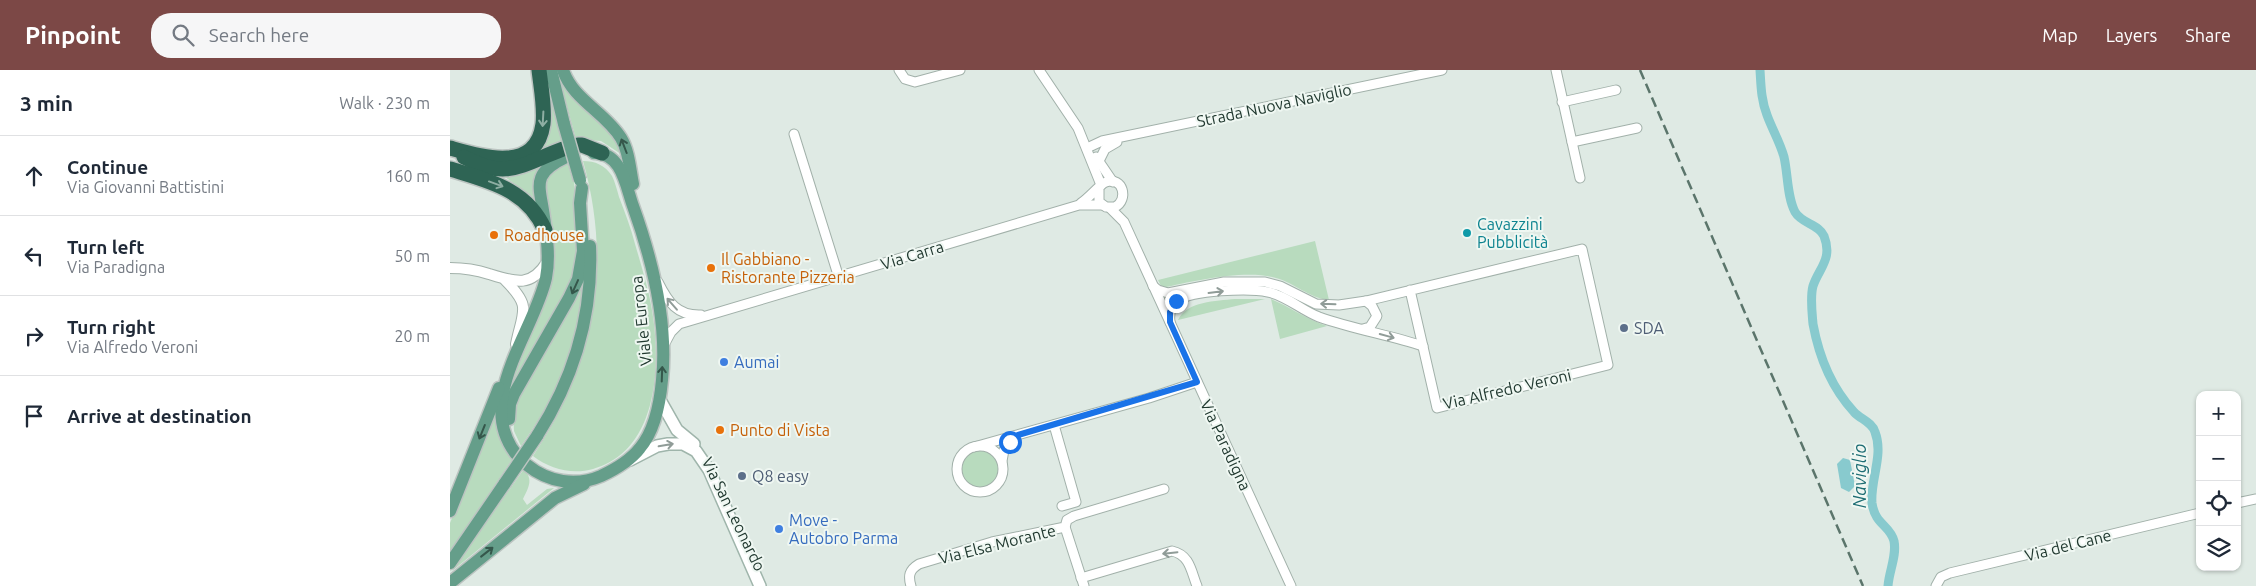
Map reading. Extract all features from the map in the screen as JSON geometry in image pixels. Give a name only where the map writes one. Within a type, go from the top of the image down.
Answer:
[{"type":"highway","points":[[450,149],[479,156],[504,159],[514,157],[537,143],[543,124],[540,70]]},
{"type":"highway","points":[[450,149],[482,167],[501,169],[521,166],[572,151],[582,145],[602,154]]},
{"type":"highway","points":[[450,169],[497,184],[514,192],[528,204],[545,230]]},
{"type":"main road","points":[[450,563],[537,436],[567,381],[579,346],[587,310],[590,285],[588,219],[581,184],[551,70]]},
{"type":"main road","points":[[562,70],[574,90],[610,125],[622,141],[642,228]]},
{"type":"main road","points":[[450,512],[500,387],[505,380],[542,290],[548,261],[544,216],[538,191],[540,181],[552,165],[572,151]]},
{"type":"main road","name":"Viale Europa","points":[[527,465],[540,474],[555,480],[590,481],[622,465],[641,448],[647,437],[660,400],[663,379],[662,347],[659,308],[650,259],[642,228],[622,172],[614,162],[602,154]]},
{"type":"main road","points":[[505,380],[502,419],[506,438],[517,452],[511,434],[510,404],[573,292],[578,279],[582,251],[581,184]]},
{"type":"main road","name":"Via San Leonardo","points":[[660,400],[677,430],[711,460],[768,586]]},
{"type":"main road","name":"Via San Leonardo","points":[[622,465],[657,446],[683,444],[696,451],[706,464],[760,586]]},
{"type":"main road","points":[[450,583],[555,498],[590,481]]},
{"type":"street","points":[[899,70],[905,79],[915,82],[960,70]]},
{"type":"street","points":[[1039,70],[1065,105],[1088,147],[1113,182]]},
{"type":"street","name":"Strada Nuova Naviglio","points":[[1088,147],[1102,141],[1442,70]]},
{"type":"street","points":[[1556,70],[1580,178]]},
{"type":"street","points":[[1562,102],[1616,90]]},
{"type":"street","points":[[1572,142],[1636,128]]},
{"type":"street","points":[[794,134],[839,278]]},
{"type":"street","name":"Strada Nuova Naviglio","points":[[1098,161],[1108,146],[1136,134]]},
{"type":"street","points":[[1088,147],[1100,187],[1098,197],[1124,222]]},
{"type":"street","points":[[1100,187],[1106,182],[1120,185],[1124,196],[1121,203],[1124,222]]},
{"type":"street","name":"Via Carra","points":[[662,347],[671,332],[679,324],[839,278],[1079,205],[1092,196],[1100,187]]},
{"type":"street","points":[[1106,206],[1121,203]]},
{"type":"street","name":"Via Carra","points":[[1079,205],[1106,206]]},
{"type":"street","name":"Via Paradigna","points":[[1124,222],[1289,586]]},
{"type":"street","name":"Via Alfredo Veroni","points":[[1582,249],[1608,365],[1437,408],[1423,346],[1410,290],[1582,249]]},
{"type":"street","name":"Via Carra","points":[[650,259],[658,282],[670,305],[679,311],[691,315],[716,314]]},
{"type":"street","points":[[450,268],[488,273],[505,280],[520,281],[534,278],[540,274],[548,261]]},
{"type":"street","points":[[505,280],[521,297],[524,315],[510,368]]},
{"type":"street","points":[[1153,286],[1166,293],[1224,282],[1265,282],[1280,286],[1316,304],[1339,305],[1366,301],[1410,290]]},
{"type":"street","points":[[1170,324],[1169,315],[1172,306],[1182,298],[1211,292],[1250,290],[1276,294],[1317,316],[1423,346]]},
{"type":"street","points":[[1363,329],[1370,327],[1377,316],[1372,306],[1366,301]]},
{"type":"street","points":[[1018,435],[1005,448],[1002,478],[995,486],[984,491],[969,489],[961,481],[958,466],[965,452],[974,447],[1197,382]]},
{"type":"street","points":[[1054,424],[1076,502],[1062,506]]},
{"type":"street","points":[[974,447],[981,446],[992,449],[1000,456],[1002,463]]},
{"type":"street","name":"Via Elsa Morante","points":[[911,586],[909,578],[912,570],[919,564],[992,542],[1065,527],[1067,520],[1074,516],[1164,489]]},
{"type":"street","points":[[2241,502],[2256,499]]},
{"type":"street","name":"Via del Cane","points":[[1937,583],[1950,573],[2196,514]]},
{"type":"street","points":[[1065,527],[1083,582],[1172,551],[1182,553],[1186,558],[1197,586]]},
{"type":"green space","points":[[544,70],[562,143],[526,157],[531,153]]},
{"type":"green space","points":[[557,70],[617,142],[621,154],[601,141],[576,139]]},
{"type":"green space","points":[[583,161],[603,166],[612,176],[632,232],[649,295],[653,318],[656,344],[655,370],[652,396],[645,421],[633,442],[616,458],[593,469],[569,471],[561,470],[533,456],[554,422],[571,387],[584,351],[592,314],[596,277],[596,239],[592,200]]},
{"type":"green space","points":[[543,164],[534,182],[534,198],[505,177]]},
{"type":"green space","points":[[568,164],[574,181],[579,243],[574,279],[510,393],[510,386],[547,296],[553,271],[553,237],[543,196],[547,177],[559,167]]},
{"type":"green space","points":[[1315,241],[1329,300],[1315,296],[1283,280],[1264,276],[1235,275],[1162,288],[1158,280]]},
{"type":"green space","points":[[582,284],[583,292],[579,322],[568,360],[552,396],[521,446],[514,431],[513,409]]},
{"type":"green space","points":[[1235,299],[1265,299],[1178,320],[1188,309],[1203,303]]},
{"type":"green space","points":[[1271,299],[1312,320],[1327,326],[1280,339]]},
{"type":"green space","points":[[494,418],[497,420],[502,441],[513,458],[450,552],[450,523]]},
{"type":"green space","points":[[980,450],[993,456],[999,469],[993,482],[980,488],[967,482],[961,469],[967,456]]},
{"type":"green space","points":[[524,469],[529,477],[528,488],[523,499],[527,505],[547,489],[554,488],[452,571]]},
{"type":"water","points":[[1843,458],[1850,460],[1855,486],[1849,492],[1841,488],[1837,464]]},
{"type":"waterway","name":"Naviglio","points":[[1760,70],[1764,104],[1784,157],[1792,206],[1798,216],[1822,232],[1826,244],[1826,257],[1813,286],[1811,305],[1813,324],[1819,348],[1827,371],[1839,392],[1854,412],[1869,423],[1875,432],[1878,450],[1872,503],[1876,516],[1889,531],[1895,547],[1888,586]]},
{"type":"railway","points":[[1640,70],[1863,586]]},
{"type":"place","name":"Cavazzini Pubblicità","points":[[1467,233]]},
{"type":"place","name":"Roadhouse","points":[[494,235]]},
{"type":"place","name":"Il Gabbiano - Ristorante Pizzeria","points":[[711,268]]},
{"type":"place","name":"SDA","points":[[1624,328]]},
{"type":"place","name":"Aumai","points":[[724,362]]},
{"type":"place","name":"Punto di Vista","points":[[720,430]]},
{"type":"place","name":"Q8 easy","points":[[742,476]]},
{"type":"place","name":"Move - Autobro Parma","points":[[779,529]]},
{"type":"route","points":[[1010,442],[1018,435],[1149,398],[1197,382],[1170,322],[1170,312],[1176,301]]}]
